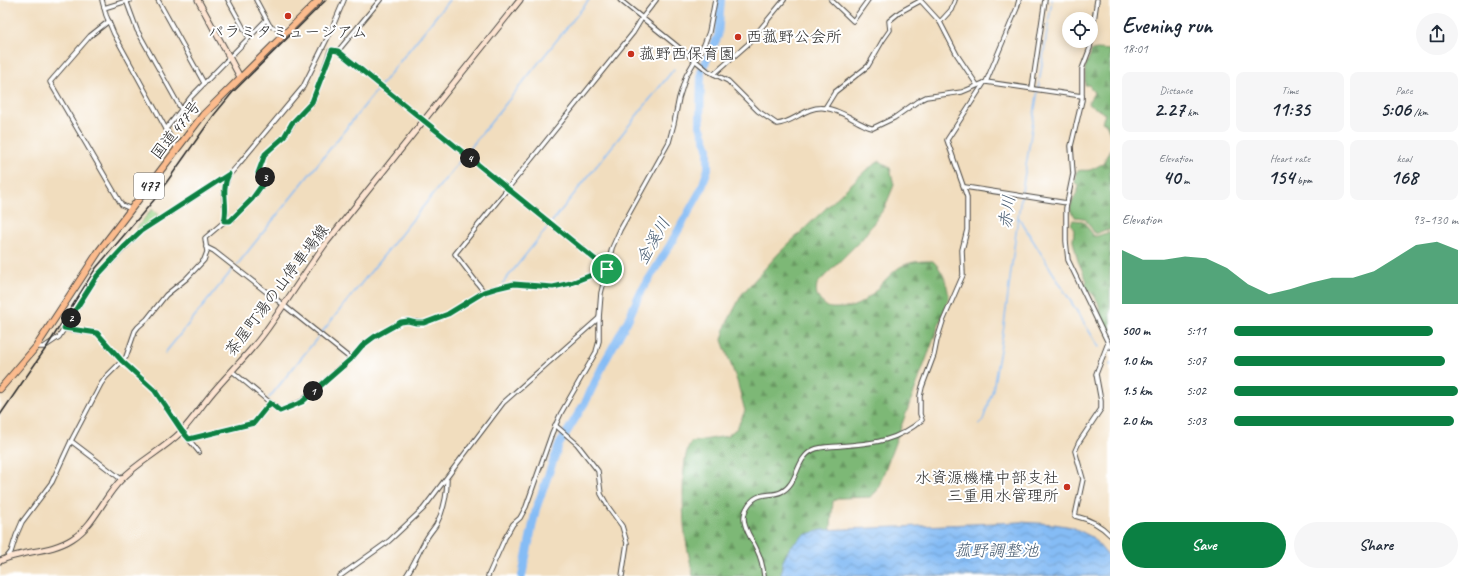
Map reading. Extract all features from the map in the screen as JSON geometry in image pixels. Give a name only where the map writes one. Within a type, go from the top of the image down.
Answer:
[{"type":"highway","name":"国道477号","points":[[0,389],[36,346],[99,252],[207,111],[318,0]]},
{"type":"main road","points":[[198,0],[240,77]]},
{"type":"main road","name":"茶屋町湯の山停車場線","points":[[0,561],[7,557],[50,548],[72,539],[89,523],[121,479],[165,446],[182,431],[264,333],[326,243],[520,0]]},
{"type":"street","points":[[102,0],[118,42],[177,149]]},
{"type":"street","points":[[104,8],[127,0],[137,30],[181,109]]},
{"type":"street","points":[[158,0],[204,83]]},
{"type":"street","points":[[228,0],[249,38]]},
{"type":"street","points":[[256,0],[270,26],[286,32]]},
{"type":"street","points":[[36,346],[44,347],[54,341],[97,276],[141,231],[229,174],[263,136],[303,87],[330,33],[344,0]]},
{"type":"street","points":[[338,51],[380,0]]},
{"type":"street","points":[[620,0],[713,74],[728,81],[758,111],[777,124],[785,123],[797,115],[809,110],[825,108],[844,114],[871,129],[894,118],[926,97],[962,92],[985,83],[1082,96]]},
{"type":"street","points":[[484,292],[455,254],[633,33],[656,0]]},
{"type":"street","points":[[488,576],[505,538],[513,524],[520,518],[526,507],[545,451],[561,412],[596,352],[601,293],[612,248],[620,230],[669,142],[679,98],[686,76],[696,61],[709,32],[715,0]]},
{"type":"street","points":[[713,74],[748,44],[784,0]]},
{"type":"street","points":[[831,0],[853,21],[868,0]]},
{"type":"street","points":[[825,108],[835,92],[868,66],[890,30],[889,21],[900,12],[920,0],[940,22],[957,55],[977,85]]},
{"type":"street","points":[[940,22],[951,10],[955,0]]},
{"type":"street","points":[[764,576],[757,550],[745,524],[745,512],[751,502],[760,496],[781,492],[789,486],[804,456],[812,450],[821,447],[876,443],[905,432],[922,420],[920,414],[920,396],[922,387],[934,355],[943,322],[963,275],[962,250],[967,230],[967,197],[965,187],[948,140],[985,83],[1019,0]]},
{"type":"street","points":[[1033,89],[1045,0]]},
{"type":"street","points":[[1097,0],[1090,48],[1082,69],[1082,100],[1072,146],[1073,174],[1067,204],[1066,234],[1067,256],[1085,297],[1109,345],[1096,374],[1101,409],[1077,445],[1075,451],[1083,479],[1075,516],[1089,520],[1101,527],[1110,535]]},
{"type":"street","points":[[166,129],[204,83],[266,20]]},
{"type":"street","points":[[109,21],[90,36],[50,82],[120,202],[122,205],[131,210]]},
{"type":"street","points":[[224,221],[230,221],[241,212],[267,178],[258,173],[265,154],[284,137],[292,123],[312,102],[330,51],[333,50],[338,51],[607,269]]},
{"type":"street","points":[[7,557],[22,522],[52,482],[71,441],[106,377],[122,361],[128,352],[135,331],[147,319],[166,295],[186,279],[204,260],[206,255],[205,238],[224,221],[226,214],[224,200],[225,187],[229,174]]},
{"type":"street","points":[[965,187],[1067,204]]},
{"type":"street","points":[[206,247],[214,251],[351,359]]},
{"type":"street","points":[[232,372],[280,411],[302,402],[351,359],[362,346],[374,337],[401,322],[408,321],[424,323],[448,314],[484,292],[514,284],[553,287],[571,283],[607,269]]},
{"type":"street","points":[[340,576],[368,558],[407,526],[447,479],[503,403],[599,318]]},
{"type":"street","points":[[64,328],[97,333],[122,361],[155,391],[182,431],[199,452]]},
{"type":"street","points":[[189,439],[254,423],[270,403]]},
{"type":"street","points":[[556,426],[577,444],[598,471],[601,494],[622,526],[627,542],[622,576]]},
{"type":"street","points":[[71,441],[121,479]]},
{"type":"street","points":[[406,576],[425,541],[436,525],[444,508],[447,479]]},
{"type":"green space","points":[[1092,50],[1110,50],[1110,134],[1107,125],[1102,122],[1105,114],[1089,104],[1089,101],[1094,93],[1089,85],[1085,85],[1085,68]]},
{"type":"green space","points":[[1110,149],[1110,230],[1105,230],[1095,234],[1086,220],[1075,217],[1072,213],[1072,201],[1079,185],[1075,183],[1076,172],[1081,170],[1090,170],[1103,164]]},
{"type":"green space","points":[[880,161],[890,168],[894,185],[885,207],[862,239],[817,284],[816,290],[818,298],[822,303],[830,308],[858,305],[872,294],[892,273],[900,267],[912,262],[933,261],[940,269],[944,278],[949,298],[877,491],[870,497],[840,498],[833,501],[827,576],[693,576],[685,537],[684,524],[684,469],[688,449],[691,442],[727,436],[737,428],[745,411],[737,381],[722,340],[726,325],[742,294],[779,253],[866,170]]},
{"type":"green space","points":[[152,209],[159,216],[140,231],[137,228]]},
{"type":"green space","points":[[1073,220],[1083,221],[1094,236],[1110,233],[1110,331],[1105,327],[1101,320],[1097,300],[1085,285],[1087,281],[1078,261],[1073,241],[1074,230],[1071,224]]},
{"type":"water","name":"菰野調整池","points":[[1020,522],[1054,524],[1072,527],[1092,537],[1109,557],[1110,576],[781,576],[782,563],[790,547],[804,535],[822,530]]},
{"type":"waterway","points":[[237,265],[449,0]]},
{"type":"waterway","points":[[467,152],[589,0]]},
{"type":"waterway","name":"金溪川","points":[[522,576],[536,509],[559,445],[586,401],[605,361],[628,320],[639,295],[670,245],[701,190],[708,169],[708,148],[700,126],[701,72],[718,36],[721,0]]},
{"type":"waterway","name":"赤川","points":[[979,425],[983,420],[993,389],[1003,333],[1018,217],[1052,0]]},
{"type":"waterway","points":[[503,283],[674,69]]},
{"type":"waterway","points":[[269,398],[463,157]]},
{"type":"waterway","points":[[1019,218],[1099,347]]},
{"type":"waterway","points":[[165,353],[233,269]]},
{"type":"railway","points":[[0,415],[48,345],[96,268],[154,200],[214,115],[233,92],[326,0]]},
{"type":"place","name":"パラミタミュージアム","points":[[288,16]]},
{"type":"place","name":"西菰野公会所","points":[[738,37]]},
{"type":"place","name":"菰野西保育園","points":[[631,54]]},
{"type":"place","name":"水資源機構中部支社 三重用水管理所","points":[[1067,487]]},
{"type":"route","points":[[332,50],[338,51],[338,53],[607,269],[571,283],[553,287],[514,284],[497,288],[484,292],[448,314],[424,323],[408,321],[401,322],[374,337],[362,346],[351,359],[302,402],[280,411],[270,403],[254,423],[189,439],[155,391],[122,361],[97,333],[64,328],[97,276],[141,231],[229,174],[225,187],[224,200],[226,214],[224,221],[230,221],[241,212],[267,178],[258,173],[265,154],[287,134],[292,123],[312,102],[330,51],[332,50]]}]
